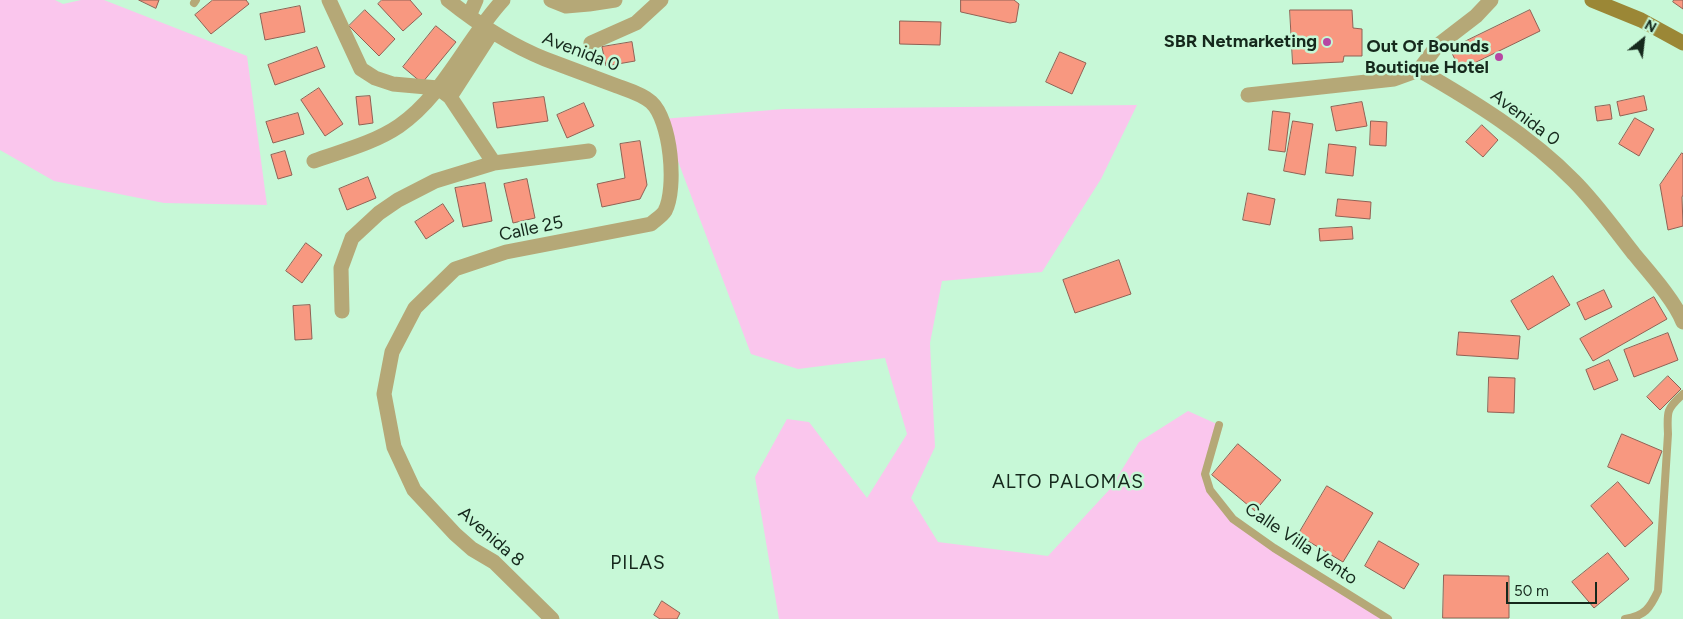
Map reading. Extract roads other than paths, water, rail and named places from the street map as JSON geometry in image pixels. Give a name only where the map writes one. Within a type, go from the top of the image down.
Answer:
[{"type":"main road","points":[[1592,0],[1641,20],[1683,43]]},
{"type":"street","points":[[329,0],[361,69],[375,78],[392,84],[444,93],[494,163]]},
{"type":"street","name":"Avenida 0","points":[[448,0],[481,25],[544,58],[636,93],[651,102],[662,118]]},
{"type":"street","points":[[476,0],[481,25]]},
{"type":"street","points":[[314,161],[378,138],[399,126],[444,93],[481,25],[503,0]]},
{"type":"street","points":[[551,0],[566,6],[615,0]]},
{"type":"street","points":[[591,43],[636,22],[661,0]]},
{"type":"street","points":[[1248,95],[1394,79],[1419,70],[1438,46],[1476,16],[1491,0]]},
{"type":"street","name":"Avenida 0","points":[[1419,70],[1457,92],[1504,124],[1534,146],[1574,181],[1658,283],[1683,322]]},
{"type":"street","name":"Calle 25","points":[[384,394],[392,352],[414,308],[455,269],[506,252],[651,224],[664,212],[671,190],[668,134],[662,118]]},
{"type":"street","points":[[342,311],[341,268],[352,238],[379,212],[435,181],[494,163],[589,151]]},
{"type":"street","name":"Avenida 8","points":[[384,394],[394,447],[414,490],[455,534],[472,549],[494,562],[552,619]]},
{"type":"lane","points":[[1625,619],[1634,618],[1645,612],[1658,591],[1668,434],[1667,418],[1671,405],[1683,394]]},
{"type":"lane","name":"Calle Villa Vento","points":[[1220,425],[1205,474],[1210,490],[1233,519],[1274,548],[1388,619]]},
{"type":"place","name":"SBR Netmarketing","points":[[1327,42]]},
{"type":"place","name":"Out Of Bounds Boutique Hotel","points":[[1499,57]]},
{"type":"district","name":"ALTO PALOMAS","points":[[1068,482]]},
{"type":"district","name":"PILAS","points":[[638,563]]}]
